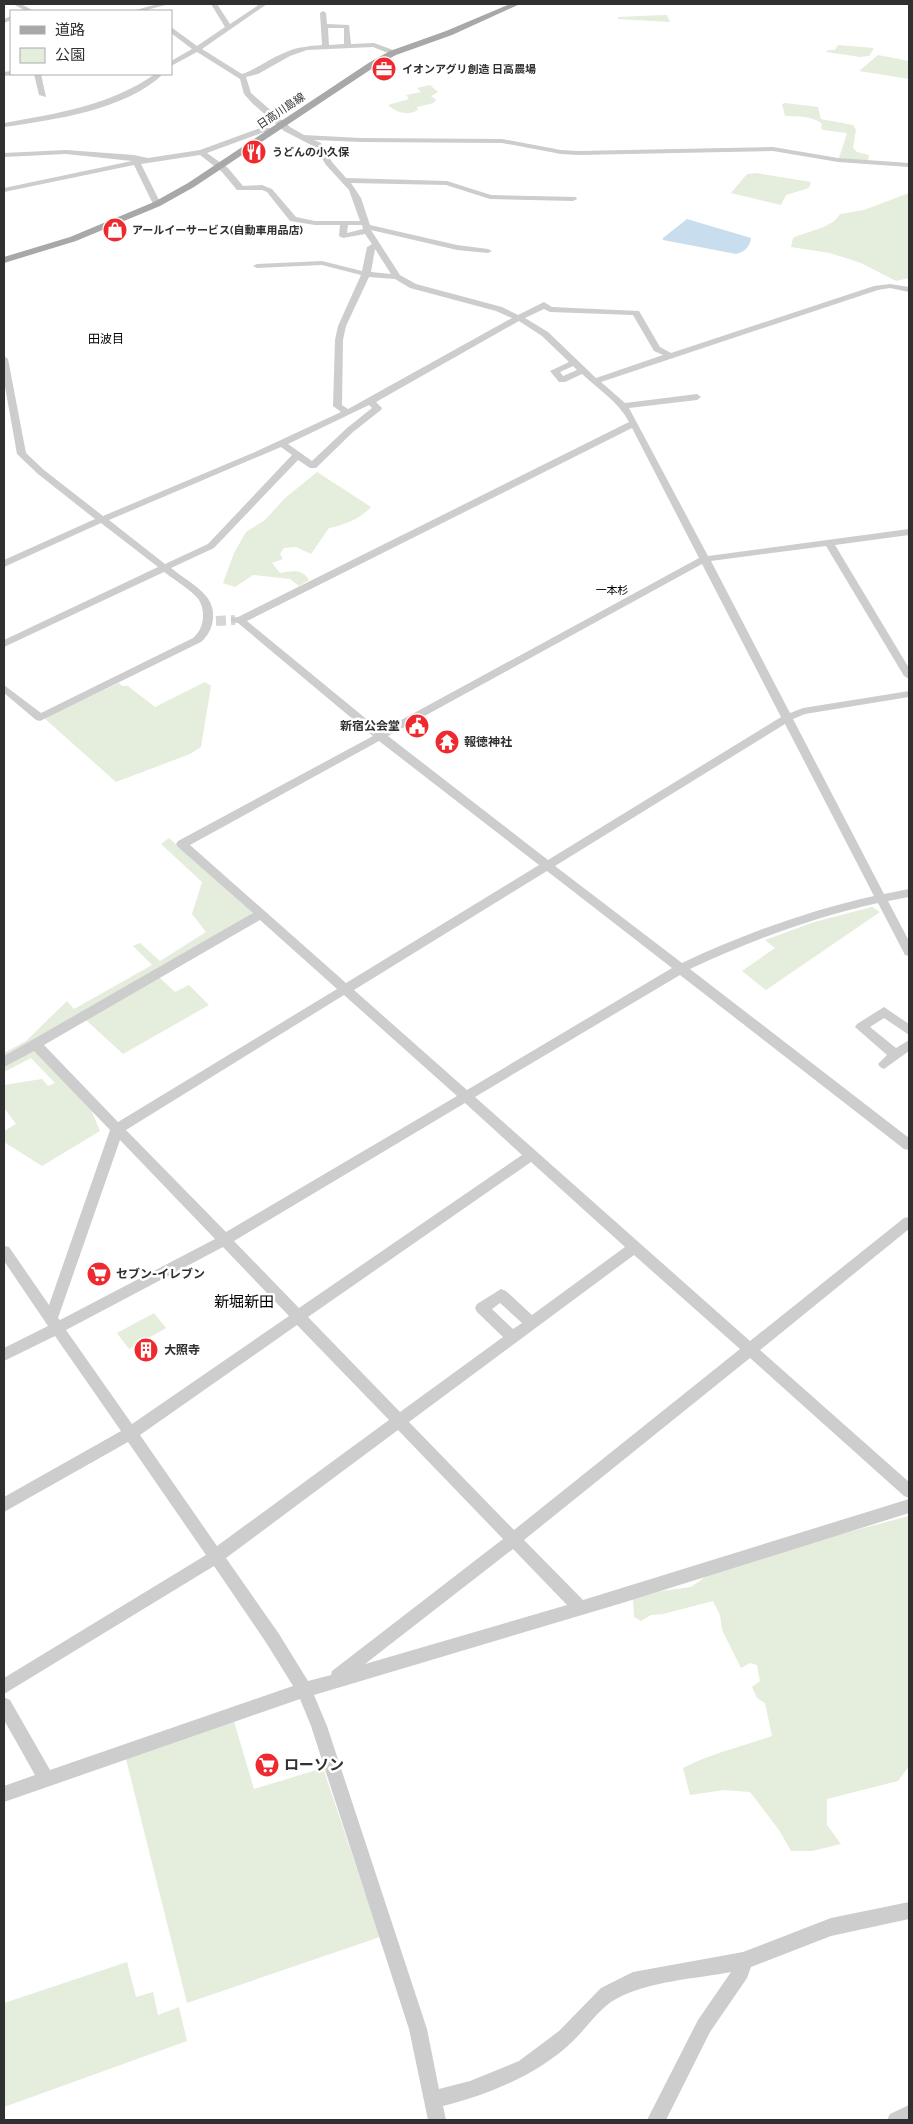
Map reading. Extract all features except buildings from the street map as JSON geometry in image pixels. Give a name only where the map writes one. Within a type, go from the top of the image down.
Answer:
[{"type":"main road","name":"日高川島線","points":[[4,260],[72,239],[157,204],[220,166],[373,64],[393,53],[449,33],[516,4]]},
{"type":"street","points":[[16,4],[29,10]]},
{"type":"street","points":[[144,8],[166,4]]},
{"type":"street","points":[[214,4],[229,28]]},
{"type":"street","points":[[172,63],[264,4]]},
{"type":"street","points":[[323,13],[326,46]]},
{"type":"street","points":[[324,26],[347,26],[348,45]]},
{"type":"street","points":[[172,30],[241,76],[248,94],[287,129],[318,145],[329,163],[357,198],[366,226],[397,277]]},
{"type":"street","points":[[241,76],[255,72],[295,51],[326,46],[374,45],[393,53]]},
{"type":"street","points":[[172,53],[183,51],[189,53]]},
{"type":"street","points":[[36,75],[43,95]]},
{"type":"street","points":[[4,125],[100,106],[131,92],[157,75]]},
{"type":"street","points":[[4,155],[66,152],[135,160],[152,160],[200,152],[263,130],[273,130]]},
{"type":"street","points":[[305,137],[361,140],[502,141],[561,152],[773,148],[838,160],[909,164]]},
{"type":"street","points":[[200,152],[220,166],[240,188],[264,188],[268,190],[293,219],[316,223],[344,223],[366,226],[404,233],[461,248],[488,251]]},
{"type":"street","points":[[4,190],[135,160]]},
{"type":"street","points":[[135,160],[157,204]]},
{"type":"street","points":[[343,180],[447,182],[490,197],[573,199]]},
{"type":"street","points":[[344,223],[344,236],[358,234],[366,226]]},
{"type":"street","points":[[348,413],[337,406],[339,340],[342,326],[366,274],[371,247],[376,245]]},
{"type":"street","points":[[258,266],[322,263],[366,274],[397,277],[413,286],[499,309],[518,317],[538,329],[623,406],[634,423],[789,717],[909,952]]},
{"type":"street","points":[[594,381],[877,288],[895,286],[909,289]]},
{"type":"street","points":[[4,564],[102,519],[282,444],[348,413],[518,317],[544,305],[550,309],[632,312],[638,316],[657,348],[671,356]]},
{"type":"street","points":[[4,359],[22,454],[40,472],[202,597],[212,621],[198,640],[40,718],[4,688]]},
{"type":"street","points":[[574,362],[554,371],[562,380],[584,370]]},
{"type":"street","points":[[623,406],[697,396]]},
{"type":"street","points":[[282,444],[314,466],[350,430],[378,408],[370,402]]},
{"type":"street","points":[[634,423],[237,620],[380,736],[909,1145]]},
{"type":"street","points":[[4,644],[211,546],[297,455]]},
{"type":"street","points":[[909,532],[705,559],[182,844],[751,1348],[909,1491]]},
{"type":"street","points":[[830,543],[909,676]]},
{"type":"street","points":[[54,1324],[117,1129],[789,717],[803,711],[909,694]]},
{"type":"street","points":[[4,1355],[54,1324],[147,1282],[224,1240],[682,968],[734,943],[778,925],[832,909],[909,893]]},
{"type":"street","points":[[4,1062],[261,914]]},
{"type":"street","points":[[896,1055],[861,1027],[884,1012],[909,1030]]},
{"type":"street","points":[[35,1044],[580,1608]]},
{"type":"street","points":[[884,1064],[909,1045]]},
{"type":"street","points":[[4,1505],[130,1434],[532,1155]]},
{"type":"street","points":[[332,1681],[513,1540],[909,1222]]},
{"type":"street","points":[[4,1687],[215,1556],[400,1422],[635,1247]]},
{"type":"street","points":[[4,1251],[273,1639],[304,1690],[320,1726],[418,2029],[434,2098],[437,2120]]},
{"type":"street","points":[[513,1338],[482,1308],[501,1295],[532,1324]]},
{"type":"street","points":[[4,1794],[332,1681],[580,1608],[909,1506]]},
{"type":"street","points":[[4,1705],[46,1778]]},
{"type":"street","points":[[434,2098],[470,2090],[525,2067],[565,2037],[607,1994],[633,1981],[744,1961],[831,1927],[909,1910]]},
{"type":"street","points":[[656,2120],[704,2026],[741,1972],[744,1961]]},
{"type":"street","points":[[896,2120],[909,2114]]},
{"type":"green space","points":[[667,15],[670,22],[618,19],[618,17]]},
{"type":"green space","points":[[838,45],[874,48],[869,56],[860,57],[826,52],[828,50],[835,50]]},
{"type":"green space","points":[[878,55],[909,61],[909,79],[859,71]]},
{"type":"green space","points":[[430,85],[438,92],[431,96],[436,100],[434,103],[417,107],[418,110],[406,113],[399,112],[388,105],[409,99],[406,95],[421,92],[417,88]]},
{"type":"green space","points":[[782,104],[818,107],[821,119],[853,125],[856,130],[853,148],[857,152],[869,155],[868,161],[839,158],[847,133],[823,130],[821,128],[822,124],[819,121],[810,118],[785,116]]},
{"type":"green space","points":[[756,173],[811,182],[809,188],[786,195],[781,205],[731,193],[747,174]]},
{"type":"green space","points":[[909,193],[909,278],[896,281],[861,263],[830,253],[791,247],[793,238],[832,223],[840,214],[864,210]]},
{"type":"green space","points":[[317,472],[371,507],[352,521],[329,528],[311,554],[296,547],[284,548],[280,554],[283,559],[272,563],[280,573],[296,571],[306,576],[309,580],[299,586],[290,579],[253,575],[235,587],[223,583],[234,553],[246,532],[265,520],[284,499]]},
{"type":"green space","points":[[205,682],[211,686],[201,747],[190,754],[116,782],[44,718],[119,683],[122,686],[128,686],[155,707]]},
{"type":"green space","points":[[169,838],[252,912],[251,915],[4,1056],[4,1053],[26,1041],[67,1001],[74,1009],[152,965],[133,946],[140,943],[160,961],[206,932],[192,914],[202,882],[161,844]]},
{"type":"green space","points":[[872,907],[880,912],[766,990],[742,971],[775,948],[765,940],[814,922]]},
{"type":"green space","points":[[159,977],[175,992],[189,985],[209,1005],[123,1054],[86,1020]]},
{"type":"green space","points":[[35,1049],[90,1107],[100,1131],[42,1166],[4,1142],[4,1131],[16,1124],[4,1108],[4,1085],[42,1079],[48,1086],[55,1083],[31,1058],[4,1072],[4,1067]]},
{"type":"green space","points":[[154,1313],[166,1328],[129,1349],[117,1333]]},
{"type":"green space","points":[[909,1516],[909,1766],[898,1781],[827,1799],[827,1825],[841,1844],[812,1851],[791,1851],[779,1830],[750,1792],[724,1790],[690,1795],[683,1768],[716,1754],[772,1736],[765,1703],[757,1698],[752,1687],[760,1681],[757,1665],[750,1663],[741,1668],[722,1630],[720,1615],[713,1601],[663,1614],[651,1615],[641,1621],[634,1617],[633,1599],[661,1591],[691,1587],[711,1573],[818,1540]]},
{"type":"green space","points":[[233,1718],[254,1789],[323,1768],[380,1937],[187,2003],[125,1755]]},
{"type":"green space","points":[[127,1962],[136,1997],[153,1992],[158,2015],[179,2007],[187,2041],[4,2107],[4,2003]]},
{"type":"water","points":[[687,219],[751,238],[749,244],[744,250],[736,254],[663,240],[663,238]]},
{"type":"tunnel","points":[[216,621],[235,620]]},
{"type":"place","name":"イオンアグリ創造 日高農場","points":[[384,69]]},
{"type":"place","name":"うどんの小久保","points":[[254,152]]},
{"type":"place","name":"アールイーサービス(自動車用品店)","points":[[115,230]]},
{"type":"place","name":"新宿公会堂","points":[[417,726]]},
{"type":"place","name":"報徳神社","points":[[447,742]]},
{"type":"place","name":"セブン-イレブン","points":[[99,1274]]},
{"type":"place","name":"大照寺","points":[[146,1350]]},
{"type":"place","name":"ローソン","points":[[267,1765]]},
{"type":"district","name":"田波目","points":[[106,339]]},
{"type":"district","name":"一本杉","points":[[612,590]]},
{"type":"district","name":"新堀新田","points":[[244,1302]]}]
